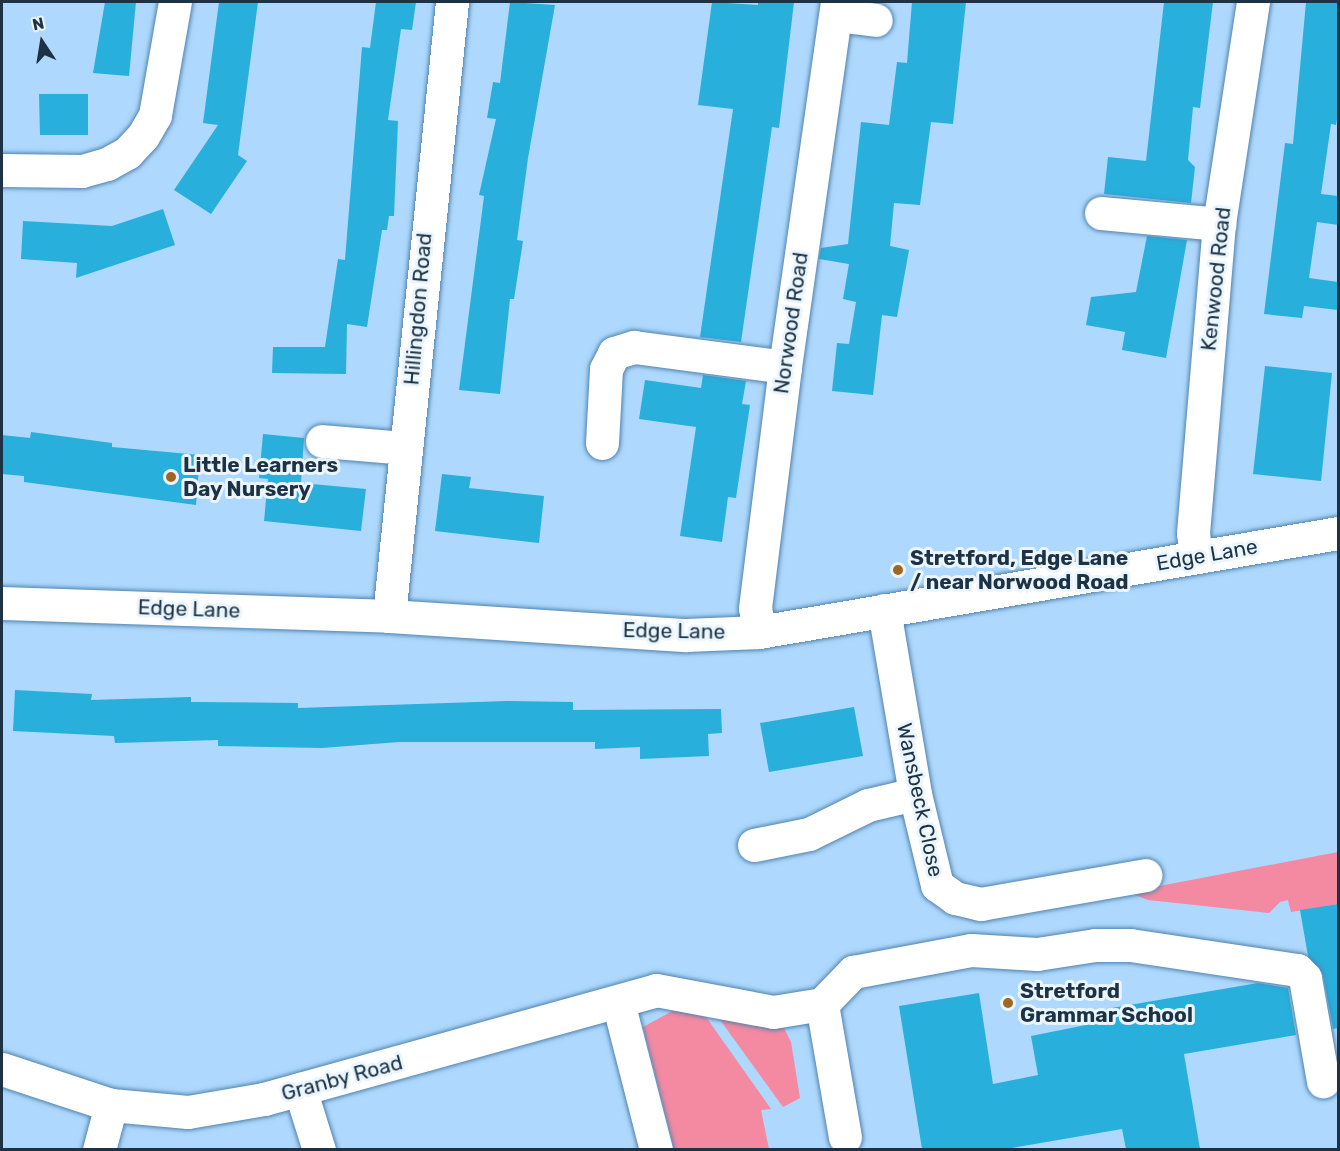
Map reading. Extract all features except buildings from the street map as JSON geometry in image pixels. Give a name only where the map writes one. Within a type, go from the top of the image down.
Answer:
[{"type":"main road","points":[[2,170],[82,171],[107,164],[127,153],[143,136],[155,115],[175,2]]},
{"type":"main road","name":"Hillingdon Road","points":[[389,616],[452,2]]},
{"type":"main road","name":"Kenwood Road","points":[[1196,557],[1193,533],[1219,224],[1253,2]]},
{"type":"main road","name":"Norwood Road","points":[[759,632],[755,608],[785,367],[837,8],[876,20]]},
{"type":"main road","points":[[1101,213],[1219,224]]},
{"type":"main road","points":[[602,443],[606,369],[614,353],[634,347],[785,367]]},
{"type":"main road","points":[[322,441],[405,448]]},
{"type":"main road","name":"Edge Lane","points":[[2,603],[389,616],[686,635],[759,632],[1338,533]]},
{"type":"main road","name":"Wansbeck Close","points":[[884,610],[915,794],[937,885],[955,898],[981,904],[1145,875]]},
{"type":"main road","points":[[754,845],[809,834],[868,805],[915,794]]},
{"type":"main road","points":[[845,1137],[822,1004],[853,972],[971,950],[1037,954],[1095,945],[1130,945],[1283,966],[1297,970],[1305,978],[1323,1081]]},
{"type":"main road","name":"Granby Road","points":[[2,1069],[111,1105],[188,1112],[300,1089],[656,990],[679,997],[773,1012],[822,1004]]},
{"type":"main road","points":[[618,1002],[656,1149]]},
{"type":"main road","points":[[300,1089],[319,1149]]},
{"type":"main road","points":[[99,1149],[111,1105]]},
{"type":"shaded area","points":[[1338,852],[1338,904],[1291,912],[1288,900],[1280,902],[1269,913],[1148,900],[1128,892]]},
{"type":"shaded area","points":[[676,1009],[706,1017],[771,1109],[761,1110],[769,1149],[674,1149],[643,1027]]},
{"type":"shaded area","points":[[718,1017],[784,1028],[791,1042],[800,1098],[783,1107]]},
{"type":"place","name":"Little Learners Day Nursery","points":[[171,477]]},
{"type":"place","name":"Stretford, Edge Lane / near Norwood Road","points":[[898,570]]},
{"type":"place","name":"Stretford Grammar School","points":[[1008,1003]]}]
